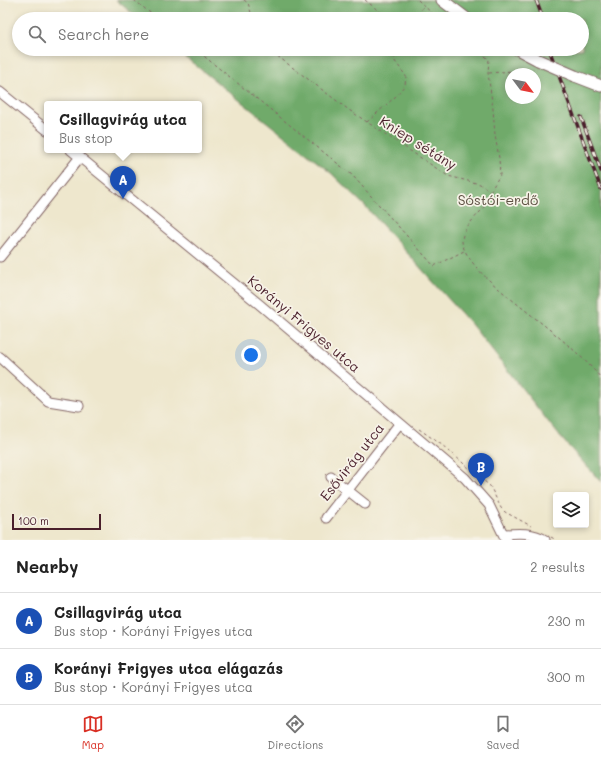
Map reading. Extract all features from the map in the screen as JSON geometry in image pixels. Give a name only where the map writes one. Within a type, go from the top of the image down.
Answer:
[{"type":"main road","points":[[442,0],[458,12]]},
{"type":"main road","points":[[526,56],[537,65],[575,76],[601,86]]},
{"type":"street","points":[[0,92],[44,128]]},
{"type":"street","name":"Korányi Frigyes utca","points":[[75,153],[471,483],[489,505],[505,537],[513,533],[531,534],[540,536],[546,540]]},
{"type":"street","points":[[0,257],[80,157]]},
{"type":"street","points":[[0,357],[48,401],[79,406]]},
{"type":"street","name":"Esővirág utca","points":[[326,518],[400,423]]},
{"type":"street","points":[[331,477],[365,504]]},
{"type":"path","points":[[134,0],[149,12]]},
{"type":"path","points":[[244,0],[248,3],[251,12]]},
{"type":"path","points":[[364,0],[380,12]]},
{"type":"path","points":[[418,0],[430,12]]},
{"type":"path","points":[[419,12],[424,6]]},
{"type":"path","points":[[204,56],[352,175],[434,266],[464,251]]},
{"type":"path","name":"Kniep sétány","points":[[277,56],[366,122],[448,176],[480,184],[490,191]]},
{"type":"path","points":[[366,122],[395,97],[405,85],[406,76],[394,60],[395,56]]},
{"type":"path","points":[[485,56],[489,59],[488,73],[500,175],[490,191],[488,201],[465,229],[462,241],[464,251],[488,279],[548,328],[590,365],[601,378]]},
{"type":"path","points":[[488,73],[537,65]]},
{"type":"green space","name":"Sóstói-erdő","points":[[116,0],[601,0],[601,482],[562,439],[471,324],[365,206],[331,173],[184,56],[589,56],[589,12],[131,12]]},
{"type":"railway","points":[[536,0],[540,12]]},
{"type":"railway","points":[[552,56],[601,189]]},
{"type":"railway","points":[[581,117],[601,171]]},
{"type":"place","name":"Csillagvirág utca","points":[[123,199]]},
{"type":"place","name":"Korányi Frigyes utca elágazás","points":[[481,486]]}]
